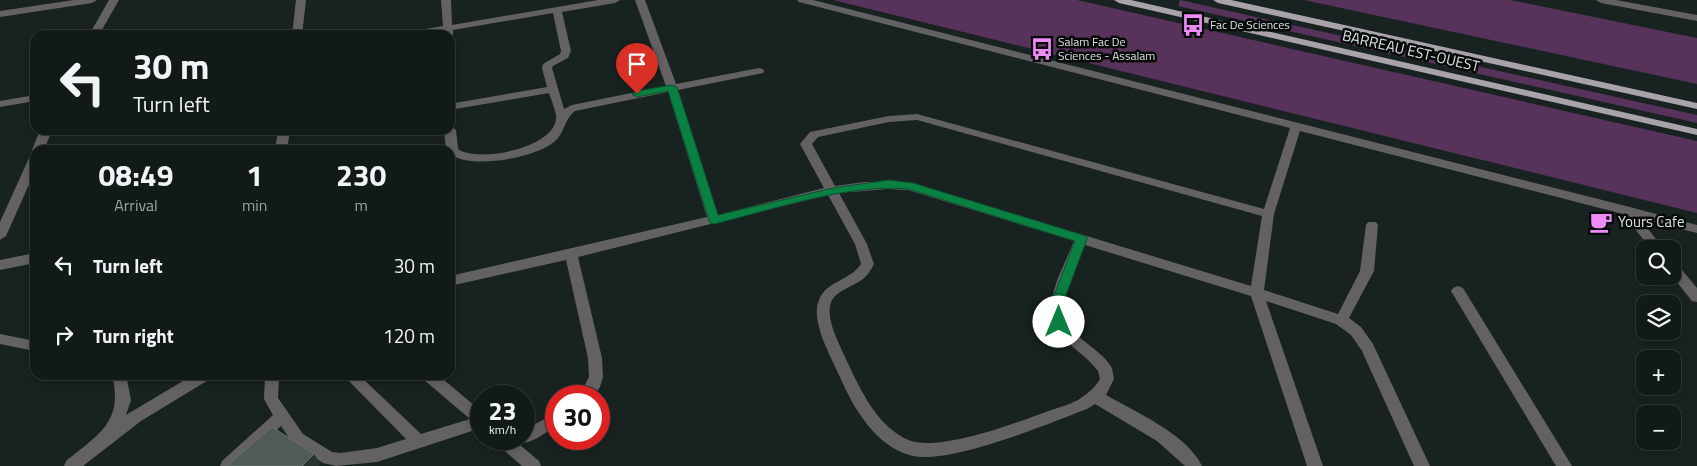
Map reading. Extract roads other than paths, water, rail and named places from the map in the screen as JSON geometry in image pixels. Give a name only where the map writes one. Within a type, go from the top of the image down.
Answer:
[{"type":"main road","name":"BARREAU EST-OUEST","points":[[1119,0],[1697,132]]},
{"type":"main road","name":"BARREAU EST-OUEST","points":[[1218,0],[1697,106]]},
{"type":"street","points":[[0,14],[92,0]]},
{"type":"street","points":[[97,30],[114,0]]},
{"type":"street","points":[[298,30],[301,0]]},
{"type":"street","points":[[446,0],[448,30]]},
{"type":"street","points":[[455,31],[583,3],[615,0]]},
{"type":"street","points":[[640,0],[672,87],[714,220]]},
{"type":"street","points":[[802,0],[1697,229]]},
{"type":"street","points":[[1601,0],[1697,18]]},
{"type":"street","points":[[455,153],[464,157],[477,158],[534,149],[544,144],[556,133],[561,117],[548,64],[564,56],[566,51],[557,10]]},
{"type":"street","points":[[561,117],[572,108],[584,104],[759,71]]},
{"type":"street","points":[[455,106],[553,89]]},
{"type":"street","points":[[0,104],[30,99]]},
{"type":"street","points":[[1082,239],[1057,303],[1057,315],[1064,331],[1095,355],[1106,372],[1104,387],[1096,397],[1082,405],[975,441],[931,450],[914,449],[890,436],[877,425],[852,388],[824,323],[825,300],[830,294],[858,276],[865,270],[868,264],[861,244],[806,144],[814,134],[889,119],[917,117],[1268,214]]},
{"type":"street","points":[[1296,126],[1268,214],[1257,293],[1315,466]]},
{"type":"street","points":[[0,236],[30,180]]},
{"type":"street","points":[[455,280],[571,256],[833,191],[889,184],[909,186],[1341,320],[1356,331],[1368,348],[1422,466]]},
{"type":"street","points":[[1626,210],[1651,240]]},
{"type":"street","points":[[1341,320],[1367,270],[1372,225]]},
{"type":"street","points":[[571,256],[595,358],[596,376],[594,385]]},
{"type":"street","points":[[0,265],[30,259]]},
{"type":"street","points":[[1681,278],[1697,297]]},
{"type":"street","points":[[1458,291],[1564,466]]},
{"type":"street","points":[[0,339],[30,345]]},
{"type":"street","points":[[107,437],[123,410],[123,389],[120,380]]},
{"type":"street","points":[[72,466],[107,437],[196,380]]},
{"type":"street","points":[[272,380],[271,399],[298,439],[329,458],[341,460],[358,459],[419,442],[470,425]]},
{"type":"street","points":[[355,380],[419,442]]},
{"type":"street","points":[[434,380],[470,411]]},
{"type":"street","points":[[1096,397],[1169,442],[1190,459],[1194,466]]},
{"type":"street","points":[[228,466],[282,416]]},
{"type":"street","points":[[521,450],[533,466]]},
{"type":"place","name":"Fac De Sciences","points":[[1193,25]]},
{"type":"place","name":"Salam Fac De Sciences - Assalam","points":[[1042,49]]},
{"type":"place","name":"Yours Cafe","points":[[1601,222]]}]
